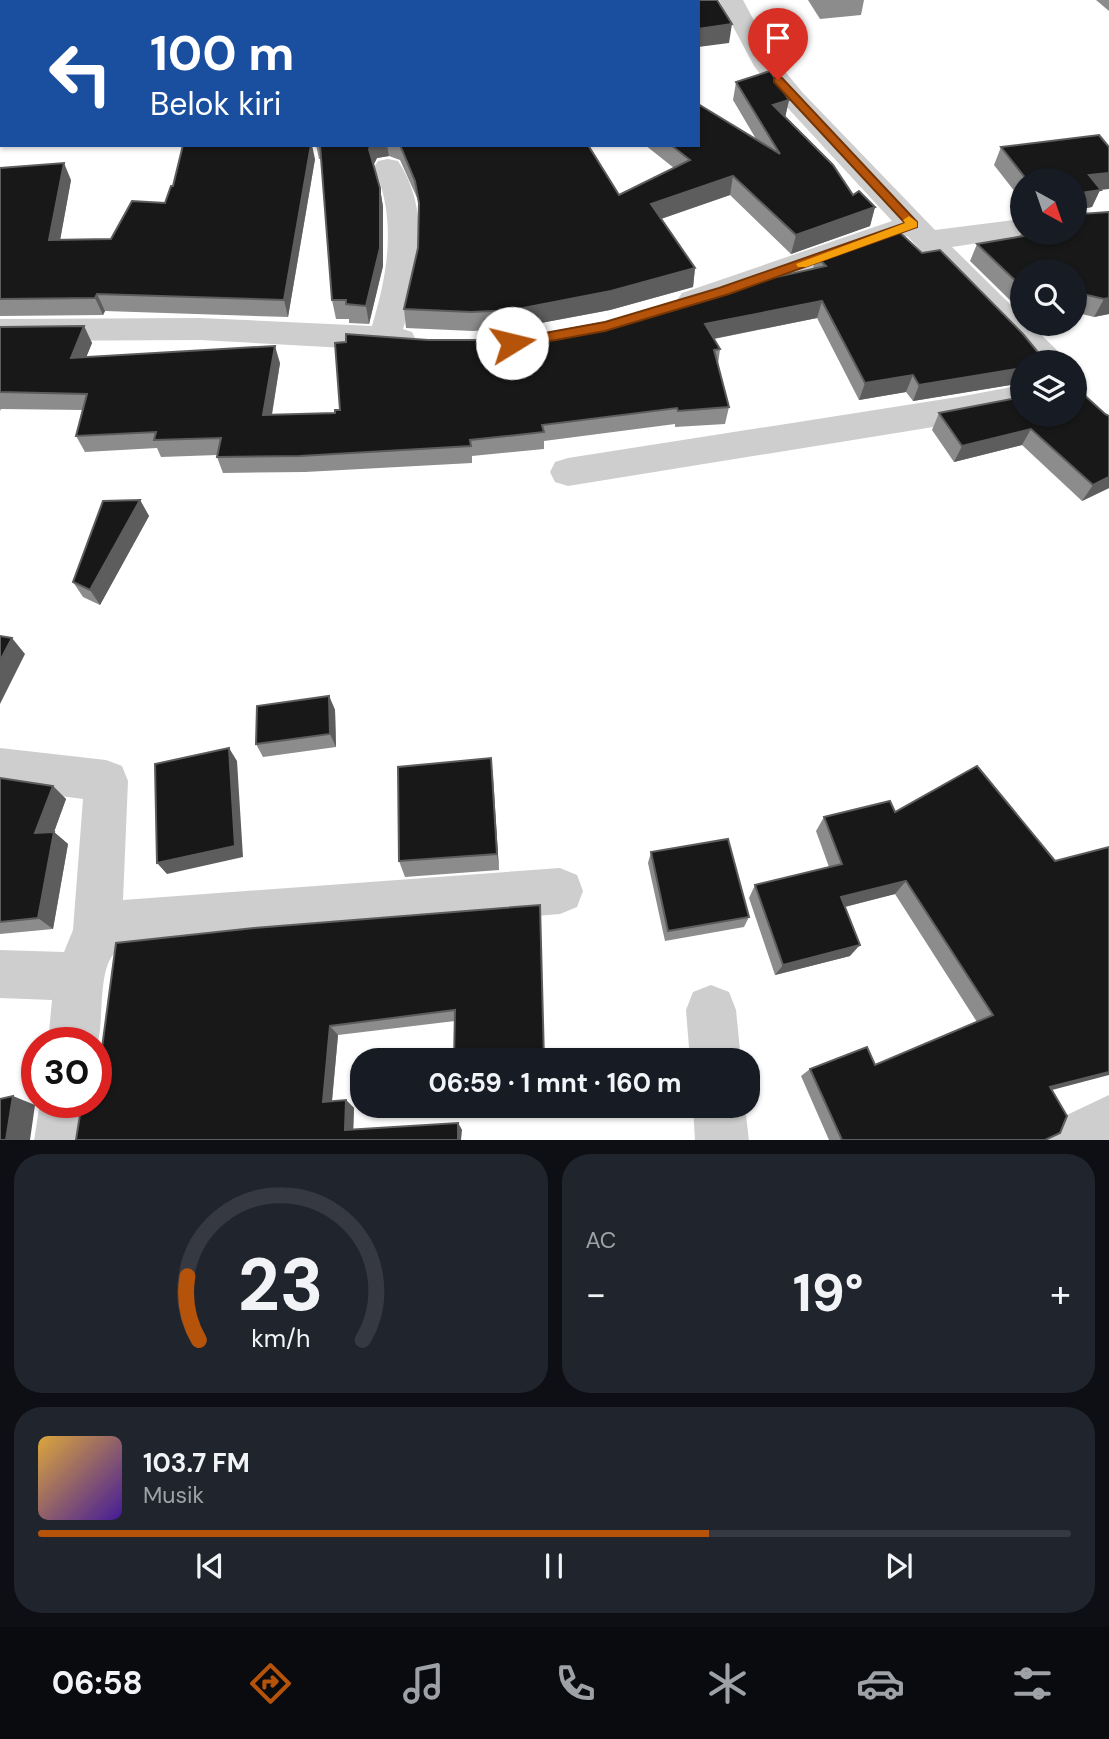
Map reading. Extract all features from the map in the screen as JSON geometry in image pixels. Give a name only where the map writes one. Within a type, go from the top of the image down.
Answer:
[{"type":"street","points":[[731,0],[771,71],[920,233],[1037,350]]},
{"type":"street","points":[[383,338],[393,307],[404,222],[397,186],[388,167]]},
{"type":"street","points":[[663,309],[920,233],[1010,229]]},
{"type":"street","points":[[0,330],[234,328],[430,342]]},
{"type":"street","points":[[568,472],[964,410],[1010,400]]},
{"type":"street","points":[[0,768],[106,781],[89,956],[76,1027]]},
{"type":"street","points":[[0,974],[89,956],[109,927],[560,891]]},
{"type":"street","points":[[711,1010],[715,1048]]},
{"type":"street","points":[[61,1140],[64,1118]]},
{"type":"street","points":[[720,1118],[722,1140]]},
{"type":"street","points":[[1071,1140],[1109,1121]]},
{"type":"building","points":[[700,0],[717,0],[732,24],[700,29]]},
{"type":"building","points":[[770,71],[789,100],[773,105],[833,165],[853,195],[859,191],[875,207],[796,235],[733,176],[651,204],[695,268],[611,291],[513,310],[471,312],[404,309],[418,248],[419,203],[415,181],[401,147],[589,147],[619,195],[690,160],[674,147],[700,147],[700,105],[780,154],[736,82]]},
{"type":"building","points":[[1099,135],[1109,147],[1109,173],[1089,175],[1101,190],[1087,192],[1087,168],[1018,168],[1001,147]]},
{"type":"building","points":[[183,147],[311,147],[284,300],[97,294],[95,298],[0,299],[0,168],[64,163],[49,240],[111,239],[132,201],[165,203],[173,186]]},
{"type":"building","points":[[320,147],[370,147],[380,188],[380,248],[366,306],[346,304],[346,300],[332,300]]},
{"type":"building","points":[[1109,212],[1109,298],[1087,295],[1087,259],[1010,259],[1010,276],[977,244],[1010,238],[1010,245],[1087,245],[1087,214]]},
{"type":"building","points":[[896,229],[922,253],[940,250],[1010,321],[1010,336],[1025,336],[1036,350],[1010,350],[1010,370],[919,385],[913,375],[865,383],[822,301],[705,324],[720,349],[714,350],[729,407],[678,411],[677,408],[542,425],[544,432],[470,440],[471,446],[300,456],[217,457],[221,438],[154,440],[156,432],[76,436],[87,394],[0,392],[0,327],[84,326],[71,358],[275,346],[263,415],[335,413],[335,410],[340,410],[335,343],[346,342],[346,334],[428,340],[511,340],[618,320],[710,292],[826,266],[816,256]]},
{"type":"building","points":[[1087,398],[1109,416],[1109,477],[1093,485],[1031,429],[962,446],[939,413],[1010,399],[1010,427],[1087,427]]},
{"type":"building","points":[[140,500],[90,590],[73,582],[103,501]]},
{"type":"building","points":[[0,636],[12,638],[0,661]]},
{"type":"building","points":[[329,696],[330,734],[256,744],[257,706]]},
{"type":"building","points":[[229,748],[235,846],[157,863],[155,764]]},
{"type":"building","points":[[491,758],[497,854],[399,861],[398,767]]},
{"type":"building","points":[[977,766],[1055,861],[1109,847],[1109,1072],[1050,1087],[1067,1116],[1060,1133],[1045,1140],[842,1140],[810,1069],[867,1047],[875,1065],[993,1015],[906,881],[841,897],[860,945],[783,965],[755,885],[842,864],[824,817],[890,801],[895,812]]},
{"type":"building","points":[[0,778],[53,786],[35,833],[54,832],[38,918],[0,922]]},
{"type":"building","points":[[728,839],[749,917],[668,931],[651,852]]},
{"type":"building","points":[[540,905],[544,1048],[454,1048],[455,1010],[330,1026],[323,1102],[346,1100],[345,1130],[458,1123],[458,1140],[76,1140],[79,1118],[112,1118],[112,1027],[105,1027],[116,943],[254,928]]},
{"type":"building","points":[[13,1096],[6,1140],[0,1140],[0,1099]]},
{"type":"slow traffic","points":[[802,264],[913,224],[909,220]]},
{"type":"route","points":[[512,343],[605,326],[724,291],[913,224],[778,80]]}]
